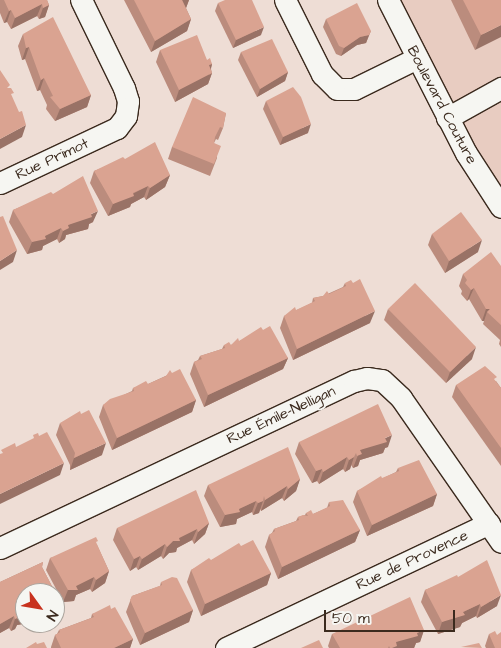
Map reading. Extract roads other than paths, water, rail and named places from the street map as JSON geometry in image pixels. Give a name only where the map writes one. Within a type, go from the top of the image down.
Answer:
[{"type":"street","name":"Rue Primot","points":[[0,183],[117,128],[126,116],[128,101],[81,0]]},
{"type":"street","points":[[285,0],[322,74],[337,89],[354,89],[417,58]]},
{"type":"street","name":"Boulevard Couture","points":[[388,0],[447,118],[501,207]]},
{"type":"street","points":[[447,118],[501,88]]},
{"type":"street","name":"Rue Émile-Nelligan","points":[[0,548],[354,381],[367,378],[382,380],[393,387],[501,542]]},
{"type":"street","name":"Rue de Provence","points":[[226,648],[489,523]]}]
